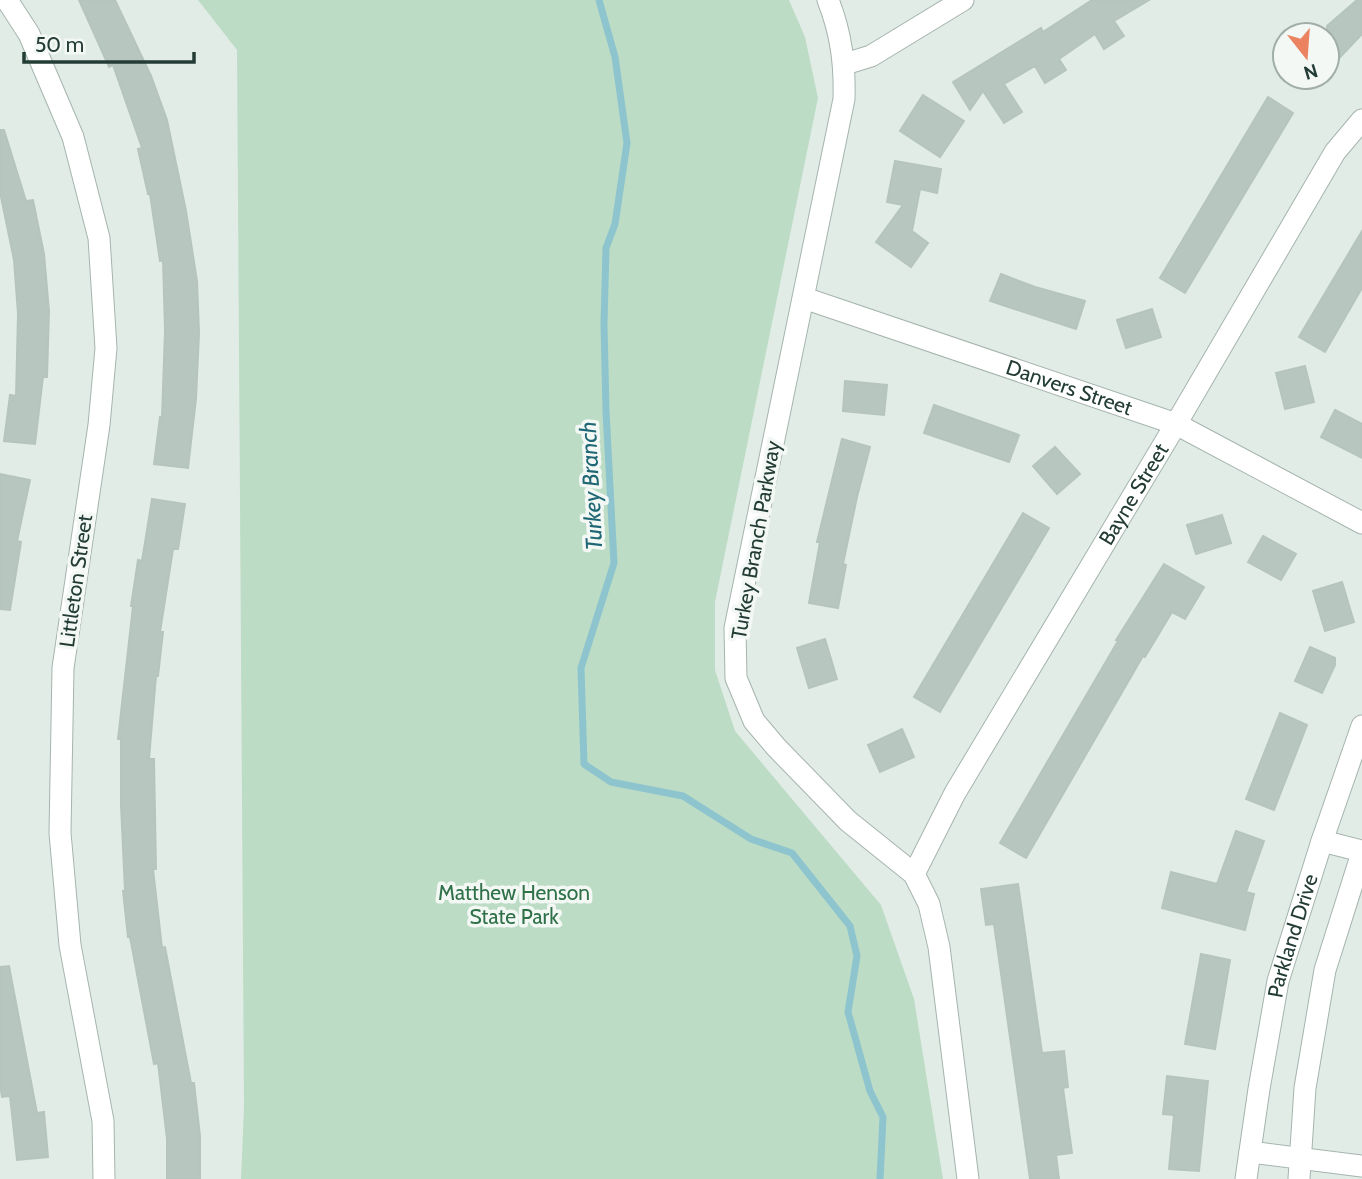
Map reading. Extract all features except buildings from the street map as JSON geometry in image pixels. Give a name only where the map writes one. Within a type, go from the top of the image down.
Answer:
[{"type":"street","name":"Littleton Street","points":[[7,0],[29,34],[73,137],[99,238],[106,348],[99,425],[63,668],[60,833],[70,945],[103,1121],[104,1179]]},
{"type":"street","name":"Turkey Branch Parkway","points":[[828,0],[838,24],[845,64],[844,99],[735,628],[736,678],[754,720],[776,747],[848,821],[914,874],[929,904],[939,947],[968,1179]]},
{"type":"street","points":[[845,64],[871,56],[963,0]]},
{"type":"street","name":"Bayne Street","points":[[914,874],[955,793],[1335,152],[1362,120]]},
{"type":"street","name":"Danvers Street","points":[[804,298],[1176,424],[1362,523]]},
{"type":"street","name":"Parkland Drive","points":[[1246,1179],[1278,981],[1362,726]]},
{"type":"street","points":[[1322,841],[1362,852]]},
{"type":"street","name":"Parkland Drive","points":[[1300,1169],[1305,1088],[1325,970],[1362,852]]},
{"type":"street","points":[[1250,1152],[1300,1169],[1362,1166]]},
{"type":"green space","name":"Matthew Henson State Park","points":[[198,0],[789,0],[805,37],[818,98],[715,602],[715,670],[735,731],[881,905],[914,999],[943,1179],[241,1179],[244,1107],[237,50]]},
{"type":"waterway","name":"Turkey Branch","points":[[599,0],[615,57],[627,143],[615,224],[606,248],[606,411],[614,563],[581,668],[584,764],[611,782],[683,796],[751,839],[792,853],[850,926],[857,956],[848,1012],[870,1091],[883,1117],[880,1179]]}]
